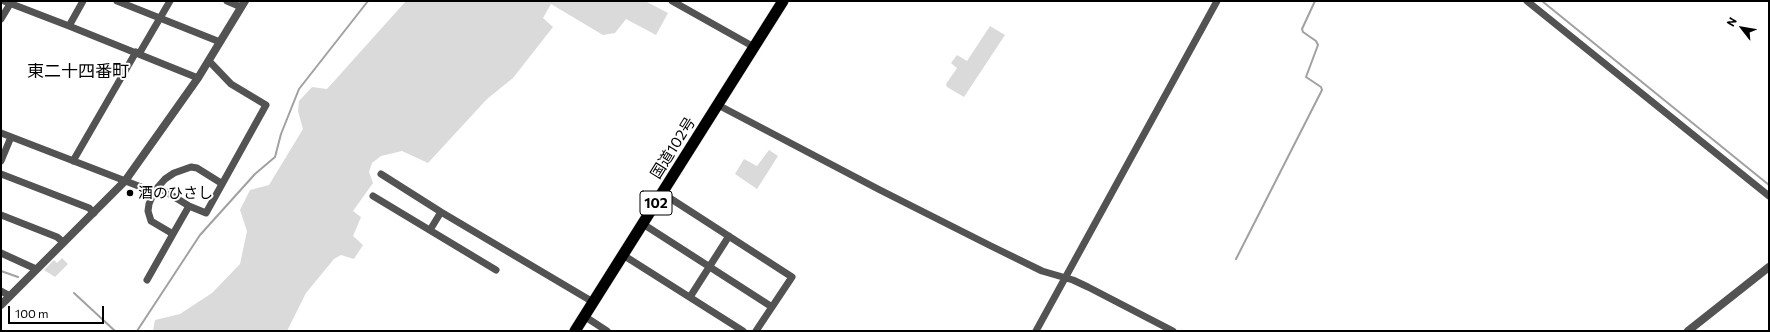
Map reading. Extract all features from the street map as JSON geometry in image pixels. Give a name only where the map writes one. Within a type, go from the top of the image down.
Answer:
[{"type":"highway","name":"国道102号","points":[[575,331],[783,1]]},
{"type":"street","points":[[70,26],[83,1]]},
{"type":"street","points":[[117,1],[129,3],[160,19],[220,42]]},
{"type":"street","points":[[73,161],[170,1]]},
{"type":"street","points":[[1,305],[125,181],[198,78],[243,4],[227,1]]},
{"type":"street","points":[[672,1],[754,47]]},
{"type":"street","points":[[1036,331],[1217,1]]},
{"type":"street","points":[[1527,1],[1769,196]]},
{"type":"street","points":[[1,19],[7,2],[198,78]]},
{"type":"street","points":[[1,133],[125,181],[156,190],[206,213],[221,183],[266,105],[231,84],[209,61]]},
{"type":"street","points":[[718,105],[949,225],[1042,271],[1088,286],[1173,331]]},
{"type":"street","points":[[1,161],[11,137]]},
{"type":"street","points":[[173,234],[151,221],[148,211],[149,204],[156,190],[165,179],[174,173],[191,167],[197,168],[221,183]]},
{"type":"street","points":[[1,174],[89,208],[94,213]]},
{"type":"street","points":[[381,174],[441,212],[593,302]]},
{"type":"street","points":[[662,193],[792,277],[756,331]]},
{"type":"street","points":[[373,196],[496,270]]},
{"type":"street","points":[[147,280],[189,206]]},
{"type":"street","points":[[430,230],[441,212]]},
{"type":"street","points":[[1,215],[58,237],[63,242]]},
{"type":"street","points":[[643,224],[772,307]]},
{"type":"street","points":[[690,297],[729,236]]},
{"type":"street","points":[[1,253],[36,269]]},
{"type":"street","points":[[623,255],[743,331]]},
{"type":"street","points":[[1688,331],[1769,268]]},
{"type":"street","points":[[1,291],[10,296]]},
{"type":"street","points":[[584,316],[607,331]]},
{"type":"shaded area","points":[[406,1],[645,1],[668,13],[656,35],[626,19],[615,33],[603,35],[551,4],[543,18],[553,27],[513,78],[487,99],[428,163],[402,151],[381,156],[372,163],[369,172],[373,183],[353,211],[361,217],[353,236],[363,245],[354,259],[341,255],[334,259],[306,293],[287,331],[153,331],[155,320],[180,314],[212,293],[240,264],[247,231],[240,210],[250,190],[269,185],[303,129],[298,111],[299,101],[312,87],[327,89]]},
{"type":"shaded area","points":[[990,26],[1005,35],[964,97],[947,87],[946,84],[957,68],[951,63],[957,55],[967,61]]},
{"type":"shaded area","points":[[769,150],[778,156],[757,189],[735,174],[744,159],[757,166]]},
{"type":"shaded area","points":[[62,258],[68,264],[55,277],[44,270],[54,260],[57,263]]},
{"type":"waterway","points":[[137,331],[200,235],[255,174],[275,157],[281,134],[299,89],[368,1]]},
{"type":"waterway","points":[[1236,259],[1322,90],[1321,87],[1306,77],[1318,45],[1316,41],[1303,32],[1302,29],[1315,1]]},
{"type":"waterway","points":[[1542,1],[1769,185]]},
{"type":"waterway","points":[[1,271],[18,277]]},
{"type":"waterway","points":[[74,293],[115,331]]},
{"type":"place","name":"酒のひさし","points":[[130,193]]},
{"type":"district","name":"東二十四番町","points":[[78,71]]}]
